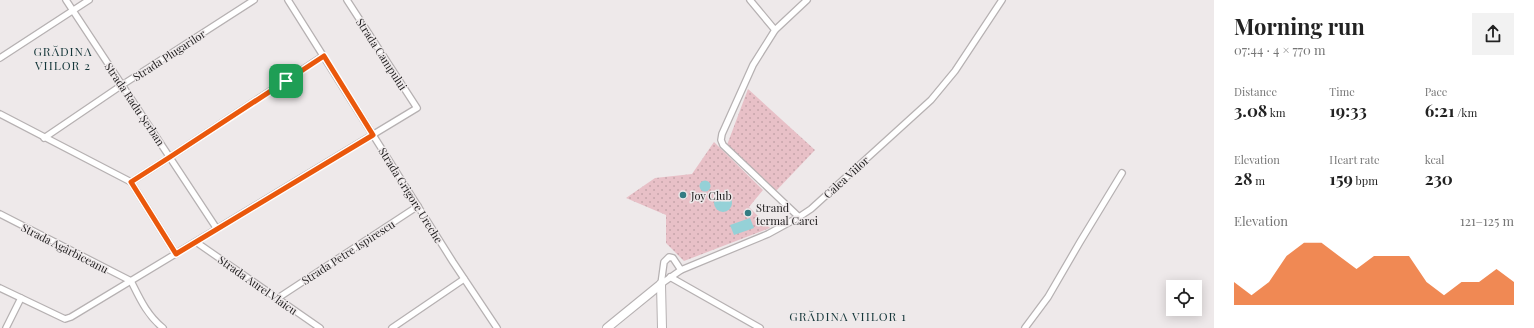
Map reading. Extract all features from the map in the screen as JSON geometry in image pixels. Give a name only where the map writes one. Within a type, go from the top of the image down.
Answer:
[{"type":"street","name":"Strada Radu Șerban","points":[[66,0],[217,229]]},
{"type":"street","points":[[0,58],[89,0]]},
{"type":"street","name":"Strada Plugarilor","points":[[44,138],[122,85],[254,0]]},
{"type":"street","name":"Strada Grigore Ureche","points":[[288,0],[464,279],[497,328]]},
{"type":"street","name":"Strada Campului","points":[[347,0],[417,108],[373,135]]},
{"type":"street","points":[[750,0],[775,30]]},
{"type":"street","points":[[799,217],[733,154],[721,140],[722,134],[753,65],[775,30],[808,0]]},
{"type":"street","name":"Calea Viilor","points":[[607,328],[661,284],[681,270],[768,234],[811,209],[932,100],[955,71],[1002,0]]},
{"type":"street","points":[[131,182],[324,56]]},
{"type":"street","points":[[0,115],[131,182],[176,254]]},
{"type":"street","points":[[0,288],[65,319],[373,135]]},
{"type":"street","points":[[1025,328],[1048,297],[1122,173]]},
{"type":"street","name":"Strada Petre Ispirescu","points":[[278,298],[418,206]]},
{"type":"street","name":"Strada Agârbiceanu","points":[[0,214],[130,281]]},
{"type":"street","name":"Strada Aurel Vlaicu","points":[[196,242],[320,328]]},
{"type":"street","points":[[662,328],[661,284],[664,262],[669,257],[673,258],[681,270]]},
{"type":"street","points":[[670,277],[760,328]]},
{"type":"street","points":[[392,328],[464,279]]},
{"type":"street","points":[[130,281],[146,311],[153,320],[163,328]]},
{"type":"street","points":[[6,328],[20,298]]},
{"type":"shaded area","points":[[748,89],[815,150],[775,192],[727,145]]},
{"type":"shaded area","name":"Strand termal Carei","points":[[714,142],[763,190],[749,207],[770,228],[684,261],[666,243],[666,215],[626,198],[655,178],[692,174]]},
{"type":"water","points":[[703,181],[707,181],[709,182],[709,190],[703,191],[700,188],[700,184]]},
{"type":"water","points":[[723,194],[729,197],[732,203],[729,209],[723,212],[717,209],[714,203],[717,197]]},
{"type":"water","points":[[750,218],[754,228],[734,235],[730,225]]},
{"type":"place","name":"Joy Club","points":[[683,195]]},
{"type":"place","name":"Strand termal Carei","points":[[748,213]]},
{"type":"district","name":"GRĂDINA VIILOR 2","points":[[63,58]]},
{"type":"district","name":"GRĂDINA VIILOR 1","points":[[848,316]]},
{"type":"route","points":[[324,56],[373,135],[176,254],[131,182],[286,81],[324,56]]}]
